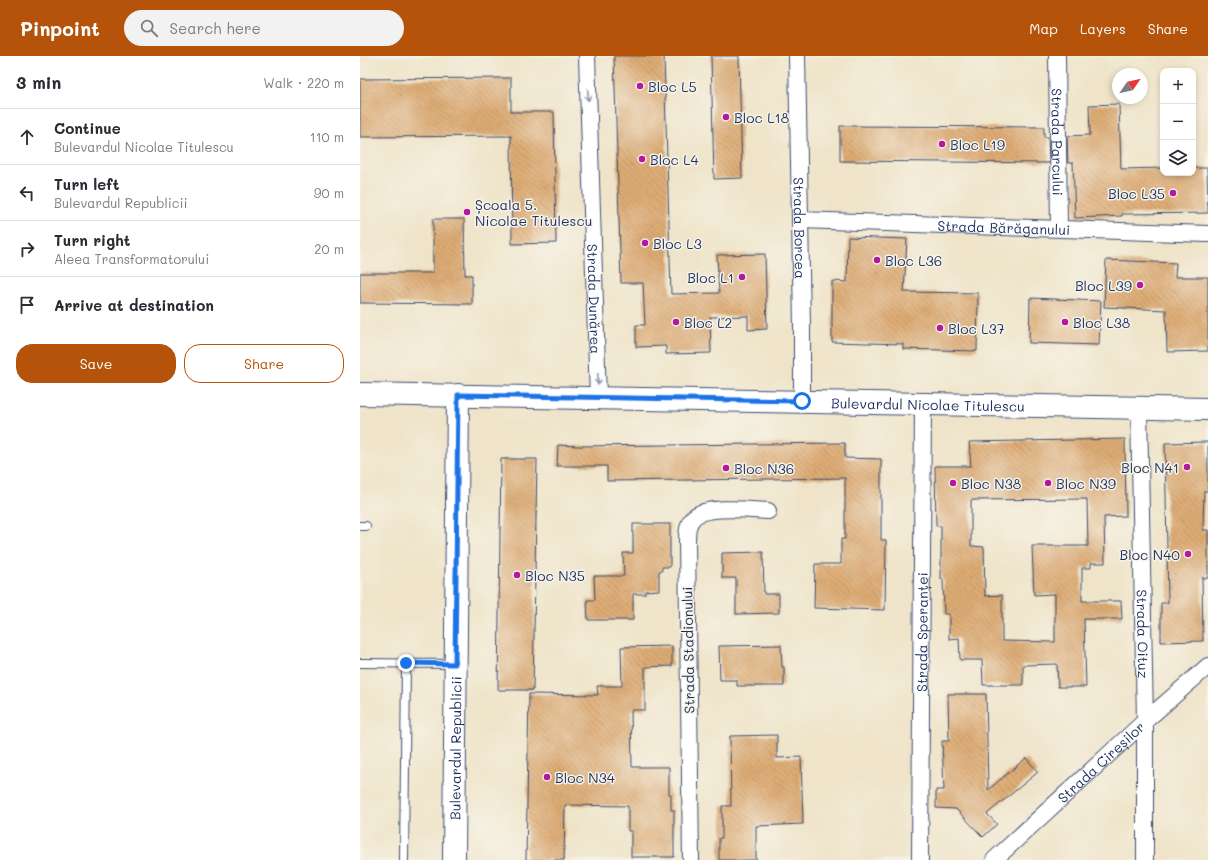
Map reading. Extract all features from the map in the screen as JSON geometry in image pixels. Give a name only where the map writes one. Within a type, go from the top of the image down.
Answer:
[{"type":"main road","name":"Bulevardul Nicolae Titulescu","points":[[360,394],[802,401],[1139,409],[1208,409]]},
{"type":"main road","name":"Bulevardul Republicii","points":[[454,860],[458,395]]},
{"type":"street","name":"Strada Dunărea","points":[[586,56],[598,398]]},
{"type":"street","name":"Strada Borcea","points":[[797,56],[802,401]]},
{"type":"street","name":"Strada Parcului","points":[[1057,56],[1058,228]]},
{"type":"street","name":"Strada Bărăganului","points":[[800,220],[1208,234]]},
{"type":"street","name":"Strada Speranței","points":[[920,860],[923,404]]},
{"type":"street","name":"Strada Oituz","points":[[1139,409],[1145,721],[1145,860]]},
{"type":"street","name":"Strada Stadionului","points":[[692,860],[688,530],[693,518],[701,512],[713,509],[768,511]]},
{"type":"street","name":"Strada Cireșilor","points":[[994,860],[1145,721],[1208,666]]},
{"type":"lane","points":[[360,663],[455,664]]},
{"type":"lane","points":[[404,860],[406,663]]},
{"type":"building","points":[[614,56],[664,56],[671,294],[719,293],[717,255],[765,254],[767,329],[748,330],[748,316],[710,317],[711,353],[666,354],[666,346],[636,347],[636,325],[645,325],[643,283],[621,283]]},
{"type":"building","name":"Bloc L18","points":[[711,56],[739,56],[742,178],[714,179]]},
{"type":"building","points":[[511,78],[511,112],[554,112],[556,243],[512,244],[511,136],[360,137],[360,79]]},
{"type":"building","points":[[1119,104],[1121,169],[1160,168],[1160,176],[1196,176],[1196,168],[1207,168],[1208,213],[1122,214],[1122,216],[1075,218],[1073,163],[1068,163],[1067,136],[1090,135],[1089,105]]},
{"type":"building","name":"Bloc L19","points":[[840,126],[1044,127],[1044,137],[1048,137],[1049,163],[840,161]]},
{"type":"building","points":[[433,219],[464,219],[465,275],[472,275],[472,304],[360,303],[360,273],[433,273]]},
{"type":"building","points":[[848,237],[907,239],[904,292],[978,293],[977,351],[903,349],[903,344],[832,342],[832,281],[847,282]]},
{"type":"building","points":[[1106,260],[1176,263],[1175,277],[1208,277],[1208,351],[1167,352],[1166,310],[1104,307]]},
{"type":"building","name":"Bloc L38","points":[[1030,298],[1101,301],[1099,345],[1029,343]]},
{"type":"building","points":[[1125,439],[1126,516],[1104,517],[1105,563],[1091,563],[1091,568],[1082,568],[1082,601],[1121,601],[1122,619],[1084,619],[1086,687],[1058,687],[1057,664],[1023,665],[1023,685],[983,685],[982,660],[960,660],[959,638],[949,639],[949,614],[944,614],[943,579],[941,579],[941,526],[936,526],[935,466],[971,466],[969,442]],"holes":[[[1087,499],[1088,546],[1032,546],[1034,595],[1055,594],[1055,642],[1002,641],[1002,595],[985,596],[984,547],[971,546],[971,500]]]},
{"type":"building","points":[[1208,442],[1208,491],[1204,491],[1203,530],[1208,530],[1208,578],[1202,578],[1203,641],[1161,642],[1161,603],[1168,603],[1165,443]]},
{"type":"building","points":[[845,443],[845,458],[881,459],[881,540],[886,540],[885,610],[814,608],[815,564],[841,564],[841,539],[845,539],[845,478],[607,481],[607,466],[557,466],[558,445]]},
{"type":"building","name":"Bloc N35","points":[[501,459],[537,459],[533,690],[498,690]]},
{"type":"building","points":[[633,524],[670,524],[670,567],[662,567],[662,571],[659,571],[659,590],[645,591],[645,594],[633,594],[633,620],[588,620],[587,600],[595,600],[594,576],[624,576],[623,553],[633,553]]},
{"type":"building","points":[[763,552],[764,594],[779,594],[779,613],[736,614],[736,578],[722,578],[722,553]]},
{"type":"building","points":[[781,645],[782,667],[784,667],[784,686],[737,686],[737,680],[720,680],[719,646]]},
{"type":"building","points":[[672,646],[672,666],[645,667],[645,710],[631,710],[632,767],[669,767],[669,794],[671,794],[671,810],[674,810],[674,857],[631,857],[631,831],[628,831],[628,806],[565,805],[564,860],[526,860],[529,694],[598,695],[597,686],[622,686],[621,647]]},
{"type":"building","points":[[948,694],[986,694],[988,790],[1026,758],[1038,772],[987,814],[997,824],[983,837],[956,809],[936,808],[936,790],[944,790],[942,741],[949,741]]},
{"type":"building","points":[[777,735],[777,758],[801,757],[803,824],[756,826],[756,860],[719,860],[719,838],[722,838],[722,806],[731,806],[730,736]]},
{"type":"place","name":"Bloc L5","points":[[640,86]]},
{"type":"place","name":"Bloc L18","points":[[726,117]]},
{"type":"place","name":"Bloc L19","points":[[942,144]]},
{"type":"place","name":"Bloc L4","points":[[642,159]]},
{"type":"place","name":"Bloc L35","points":[[1173,193]]},
{"type":"place","name":"Școala 5. Nicolae Titulescu","points":[[467,212]]},
{"type":"place","name":"Bloc L3","points":[[645,243]]},
{"type":"place","name":"Bloc L36","points":[[877,260]]},
{"type":"place","name":"Bloc L1","points":[[742,277]]},
{"type":"place","name":"Bloc L39","points":[[1140,285]]},
{"type":"place","name":"Bloc L2","points":[[676,322]]},
{"type":"place","name":"Bloc L38","points":[[1065,322]]},
{"type":"place","name":"Bloc L37","points":[[940,328]]},
{"type":"place","name":"Bloc N41","points":[[1187,467]]},
{"type":"place","name":"Bloc N36","points":[[726,468]]},
{"type":"place","name":"Bloc N38","points":[[953,483]]},
{"type":"place","name":"Bloc N39","points":[[1048,483]]},
{"type":"place","name":"Bloc N40","points":[[1188,554]]},
{"type":"place","name":"Bloc N35","points":[[517,575]]},
{"type":"place","name":"Bloc N34","points":[[547,777]]},
{"type":"route","points":[[406,663],[455,664],[458,395],[802,401]]}]
